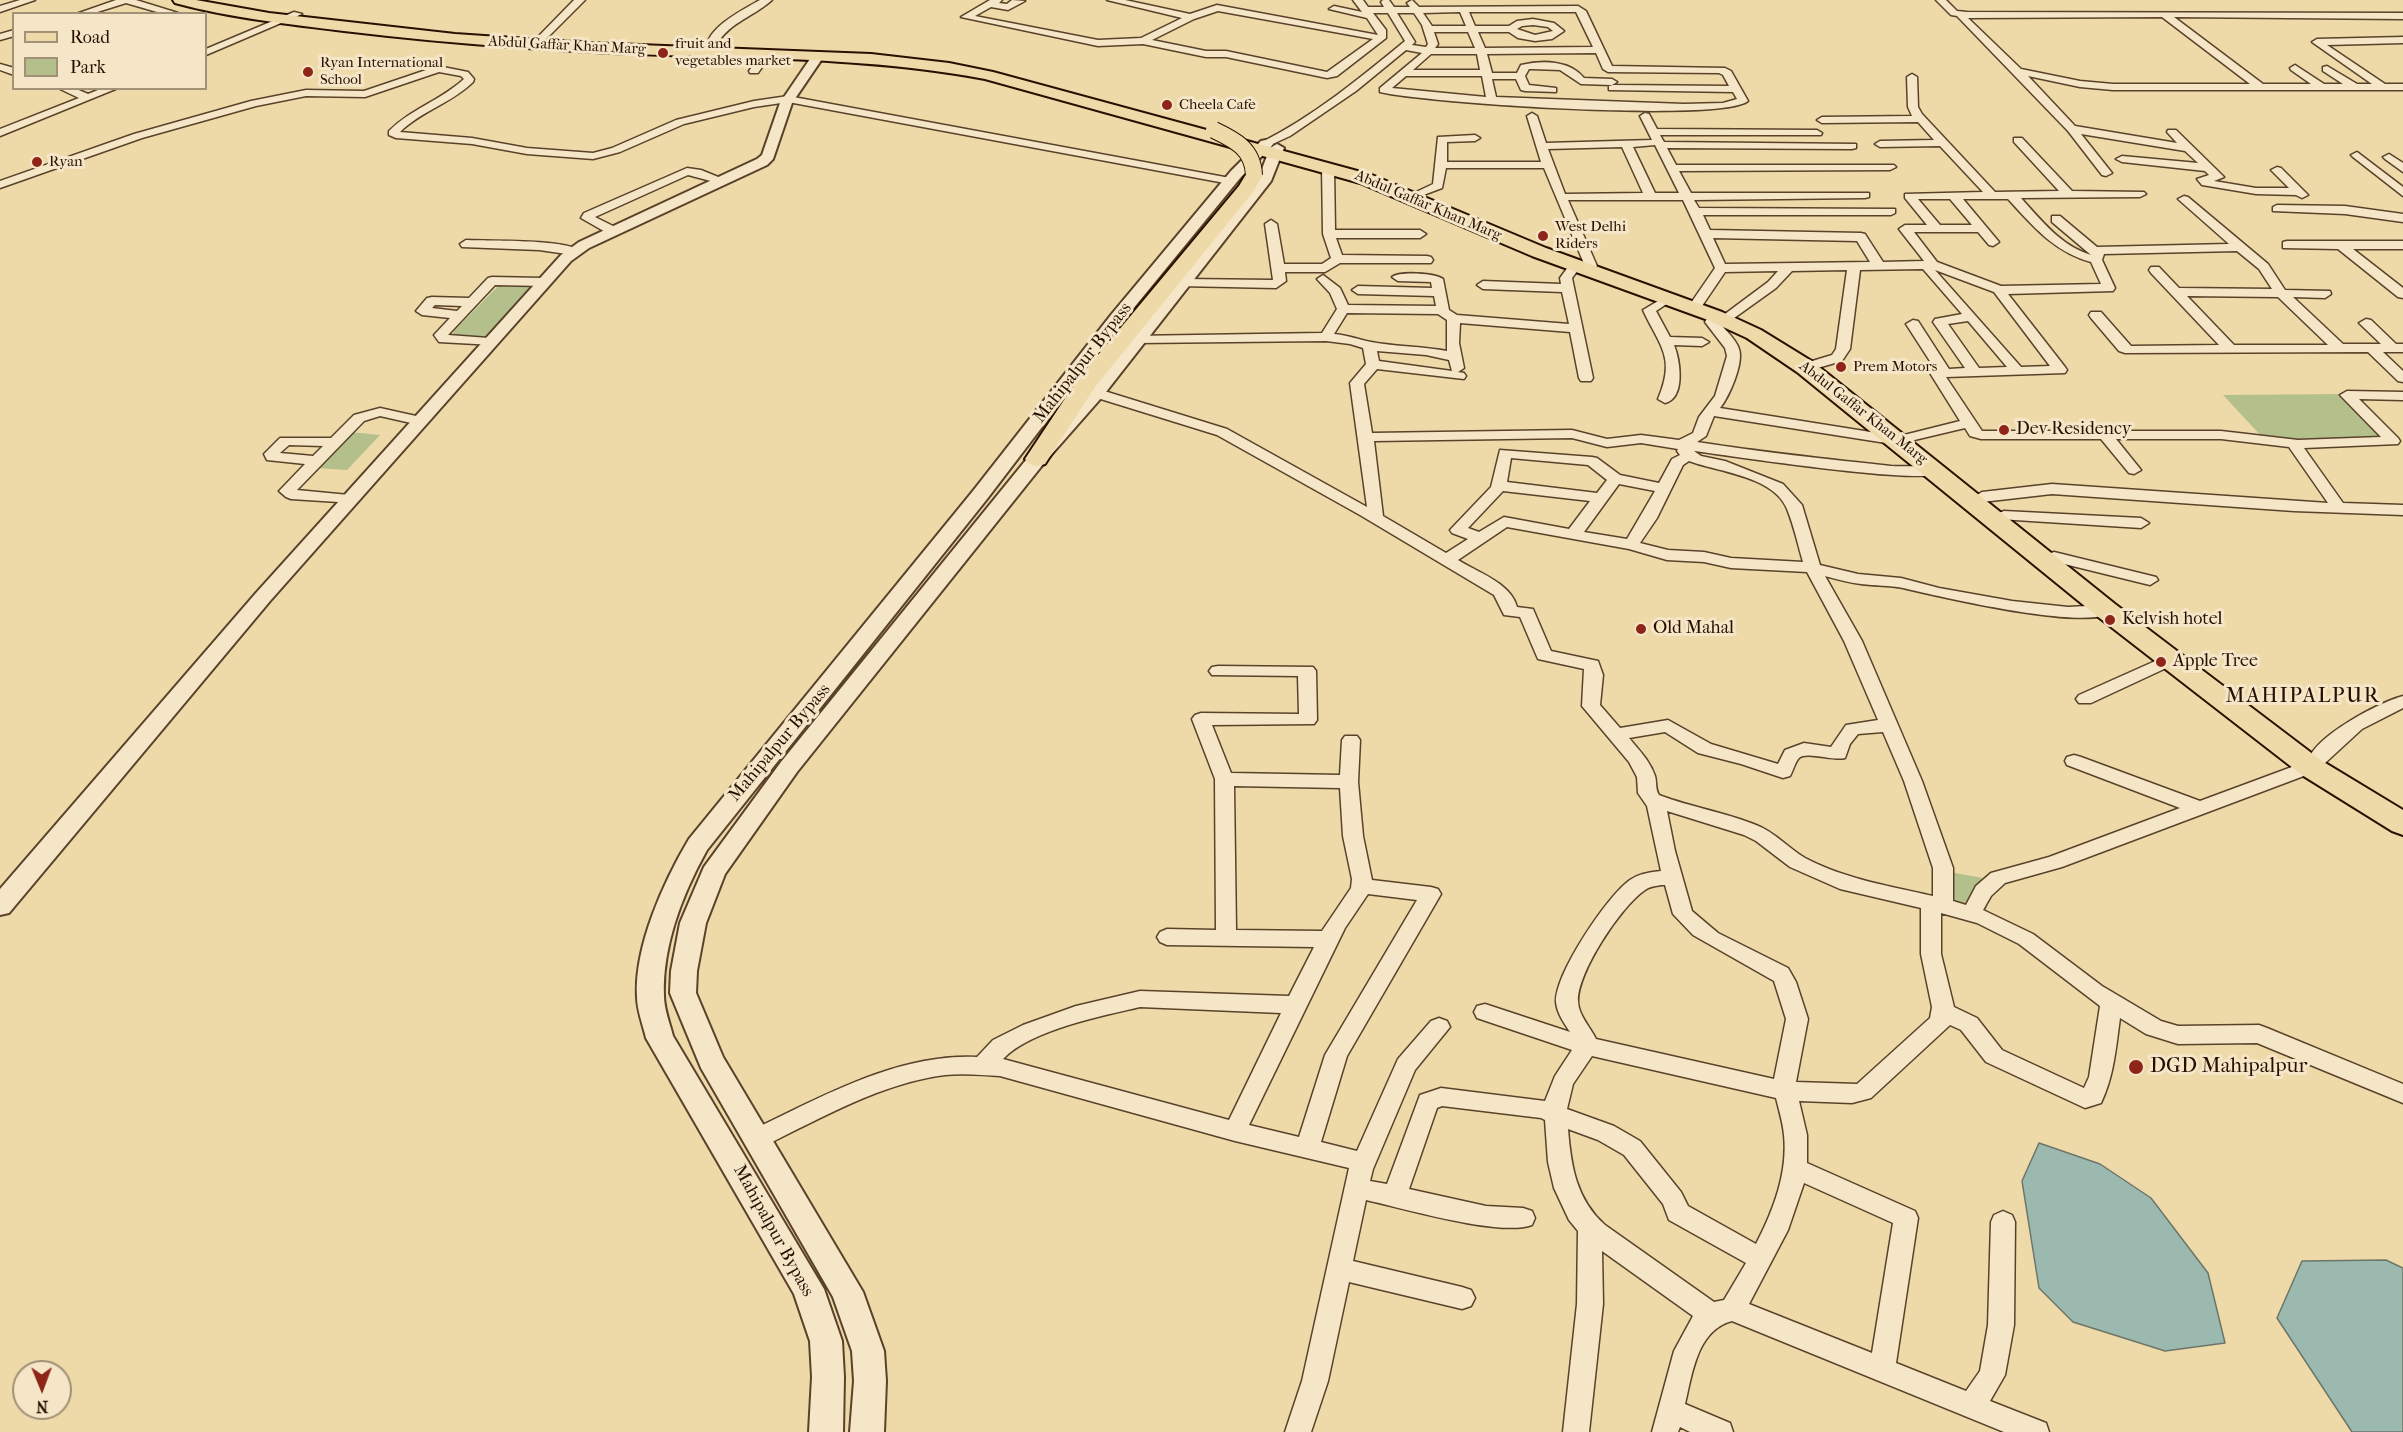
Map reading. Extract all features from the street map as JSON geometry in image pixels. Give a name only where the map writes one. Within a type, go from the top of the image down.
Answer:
[{"type":"main road","name":"Abdul Gaffar Khan Marg","points":[[180,0],[206,7],[286,16],[427,37],[918,63],[974,72],[1207,132],[1272,146],[1378,183],[1668,299],[1714,312],[1791,356],[1982,497],[2314,764],[2403,810]]},
{"type":"main road","name":"Abdul Gaffar Khan Marg","points":[[207,0],[286,16]]},
{"type":"main road","name":"Abdul Gaffar Khan Marg","points":[[538,43],[947,56],[1009,69],[1373,175],[1583,266],[1714,312],[1772,337],[1814,365],[1904,439],[1937,472],[2106,610],[2314,764],[2403,824]]},
{"type":"main road","points":[[905,55],[992,70],[1207,132],[1233,163],[1247,189],[1086,384],[1037,459]]},
{"type":"street","points":[[0,11],[30,0]]},
{"type":"street","points":[[89,0],[108,5]]},
{"type":"street","points":[[86,12],[125,0],[164,12]]},
{"type":"street","points":[[538,43],[580,0]]},
{"type":"street","points":[[710,48],[718,33],[766,0]]},
{"type":"street","points":[[1017,0],[1020,1],[1008,7],[993,2],[966,17],[1098,43],[1163,39],[1190,23],[1209,4],[1382,35]]},
{"type":"street","points":[[1112,0],[1190,23]]},
{"type":"street","points":[[1409,0],[1428,29],[1433,44],[1429,51],[1384,90],[1492,101],[1618,106],[1699,107],[1742,103],[1743,99],[1727,73],[1720,70],[1644,69],[1611,78]]},
{"type":"street","points":[[1941,0],[1954,13],[1961,15],[2403,16]]},
{"type":"street","points":[[1272,146],[1406,47],[1410,39],[1388,4]]},
{"type":"street","points":[[1334,9],[1388,4],[1416,9],[1439,4],[1463,9],[1578,9],[1581,11],[1574,29]]},
{"type":"street","points":[[1364,8],[1382,35]]},
{"type":"street","points":[[1463,9],[1481,50],[1492,101]]},
{"type":"street","points":[[1526,9],[1533,22]]},
{"type":"street","points":[[2164,14],[2261,87]]},
{"type":"street","points":[[1961,15],[2072,129],[2106,173]]},
{"type":"street","points":[[2367,15],[2396,34]]},
{"type":"street","points":[[207,44],[286,16]]},
{"type":"street","points":[[207,52],[286,16]]},
{"type":"street","points":[[1511,29],[1515,24],[1533,22],[1574,29],[1599,50],[1611,78],[1618,106]]},
{"type":"street","points":[[1144,40],[1172,27],[1204,23]]},
{"type":"street","points":[[234,28],[253,26]]},
{"type":"street","points":[[1428,29],[1511,29],[1516,34],[1534,38],[1553,36],[1574,29]]},
{"type":"street","points":[[2396,34],[2317,42],[2393,87],[2403,96]]},
{"type":"street","points":[[1144,40],[1206,54],[1226,54],[1327,75],[1333,74],[1353,60],[1382,35]]},
{"type":"street","points":[[1534,38],[1546,66]]},
{"type":"street","points":[[1406,47],[1429,51],[1599,50]]},
{"type":"street","points":[[1364,52],[1342,53],[1353,60],[1379,67]]},
{"type":"street","points":[[754,70],[766,54]]},
{"type":"street","points":[[0,906],[232,632],[543,282],[573,251],[765,160],[788,99],[818,56]]},
{"type":"street","points":[[1579,78],[1577,87],[1552,90],[1525,88],[1520,76],[1521,70],[1525,67],[1546,66],[1562,68],[1579,78],[1611,78],[1654,88],[1737,89]]},
{"type":"street","points":[[2295,68],[2322,87]]},
{"type":"street","points":[[0,184],[138,136],[255,103],[306,93],[365,94],[438,69],[464,74],[469,79],[468,82],[426,110],[408,118],[393,133],[472,141],[518,150],[593,156],[616,150],[680,122],[754,104],[788,99],[1240,177]]},
{"type":"street","points":[[1644,69],[1654,88]]},
{"type":"street","points":[[2016,69],[2098,86],[2393,87]]},
{"type":"street","points":[[2016,69],[2037,69],[2076,76]]},
{"type":"street","points":[[2327,69],[2355,87]]},
{"type":"street","points":[[1405,73],[1520,76]]},
{"type":"street","points":[[1912,77],[1913,107],[1991,194]]},
{"type":"street","points":[[1679,89],[1699,107]]},
{"type":"street","points":[[1552,90],[1554,103]]},
{"type":"street","points":[[0,124],[74,91],[90,93]]},
{"type":"street","points":[[0,133],[90,93]]},
{"type":"street","points":[[2146,98],[2403,96]]},
{"type":"street","points":[[1532,116],[1583,266],[1566,278],[1586,378]]},
{"type":"street","points":[[1631,545],[1677,462],[1699,436],[1711,411],[1722,397],[1734,356],[1732,347],[1712,321],[1721,268],[1687,196],[1654,140],[1646,116]]},
{"type":"street","points":[[1822,120],[1922,119]]},
{"type":"street","points":[[2072,129],[2189,148]]},
{"type":"street","points":[[2172,132],[2218,177],[2203,178],[2208,184],[2256,191],[2299,192]]},
{"type":"street","points":[[1542,146],[1817,133]]},
{"type":"street","points":[[1418,194],[1436,188],[1441,165],[1442,139],[1475,138]]},
{"type":"street","points":[[1654,140],[1852,146]]},
{"type":"street","points":[[2018,140],[2068,194]]},
{"type":"street","points":[[1880,144],[1943,142]]},
{"type":"street","points":[[1626,143],[1651,197]]},
{"type":"street","name":"Mahipalpur Bypass","points":[[826,1432],[828,1377],[826,1341],[808,1288],[660,1038],[650,997],[655,947],[665,914],[679,878],[698,845],[718,819],[825,690],[1117,318],[1240,177],[1272,146]]},
{"type":"street","name":"Mahipalpur Bypass","points":[[867,1432],[869,1361],[859,1323],[835,1269],[711,1060],[683,993],[688,945],[702,898],[713,873],[728,849],[789,766],[1037,459],[1096,393],[1261,186],[1269,171],[1272,146]]},
{"type":"street","points":[[2357,155],[2403,193]]},
{"type":"street","points":[[2389,157],[2403,169]]},
{"type":"street","points":[[2122,159],[2209,168]]},
{"type":"street","points":[[1441,165],[1549,165]]},
{"type":"street","points":[[1328,167],[1329,234],[1337,259]]},
{"type":"street","points":[[1671,168],[1890,167]]},
{"type":"street","points":[[2277,170],[2316,209]]},
{"type":"street","points":[[613,231],[590,220],[588,216],[687,171],[722,180]]},
{"type":"street","points":[[2010,194],[2061,246],[2075,254],[2096,256],[2105,249],[2240,247]]},
{"type":"street","points":[[1936,228],[1909,196],[2140,194]]},
{"type":"street","points":[[1561,197],[1865,195]]},
{"type":"street","points":[[1953,195],[1993,242]]},
{"type":"street","points":[[2184,199],[2264,267],[2281,293],[2339,348]]},
{"type":"street","points":[[2277,208],[2362,212],[2403,218]]},
{"type":"street","points":[[1695,212],[1891,211]]},
{"type":"street","points":[[1721,268],[1931,267],[2000,290],[2109,288],[2096,256],[2056,219]]},
{"type":"street","points":[[1183,283],[1276,284],[1280,281],[1271,224]]},
{"type":"street","points":[[1981,228],[1905,229],[1931,267],[2017,371]]},
{"type":"street","points":[[1329,234],[1420,234]]},
{"type":"street","points":[[1706,234],[1861,237],[1880,266]]},
{"type":"street","points":[[466,244],[539,246],[573,251]]},
{"type":"street","points":[[2287,244],[2403,245]]},
{"type":"street","points":[[2341,244],[2403,294]]},
{"type":"street","points":[[1278,268],[1325,268],[1337,259],[1427,260]]},
{"type":"street","points":[[1814,365],[1837,358],[1843,349],[1854,266]]},
{"type":"street","points":[[1714,312],[1772,285],[1790,267]]},
{"type":"street","points":[[2155,270],[2230,349]]},
{"type":"street","points":[[1398,277],[1436,278],[1442,311]]},
{"type":"street","points":[[1323,279],[1336,291],[1343,309]]},
{"type":"street","points":[[489,342],[449,340],[442,337],[458,315],[492,281],[543,282]]},
{"type":"street","points":[[1483,285],[1567,288]]},
{"type":"street","points":[[1358,290],[1439,292]]},
{"type":"street","points":[[2000,290],[2061,370],[1937,373],[1975,433],[1981,435],[2221,435],[2294,443],[2398,446]]},
{"type":"street","points":[[2176,292],[2325,294]]},
{"type":"street","points":[[1665,399],[1674,372],[1664,342],[1649,310],[1668,299]]},
{"type":"street","points":[[458,315],[422,311],[432,301],[471,302]]},
{"type":"street","points":[[1343,309],[1442,311],[1454,319],[1575,328]]},
{"type":"street","points":[[1326,337],[1343,309]]},
{"type":"street","points":[[2096,315],[2127,350],[2398,348]]},
{"type":"street","points":[[1971,316],[1940,322],[1975,372]]},
{"type":"street","points":[[1373,364],[1459,378],[1452,343],[1454,319]]},
{"type":"street","points":[[2366,323],[2398,348]]},
{"type":"street","points":[[1912,324],[1944,372]]},
{"type":"street","points":[[1138,339],[1326,337],[1352,340],[1369,346],[1426,351],[1454,357]]},
{"type":"street","points":[[1664,342],[1702,342]]},
{"type":"street","points":[[1369,346],[1373,364],[1368,373],[1357,383],[1373,482],[1376,520]]},
{"type":"street","points":[[2371,348],[2403,378]]},
{"type":"street","points":[[1096,393],[1222,432],[1500,592],[1507,600],[1510,611],[1527,613],[1544,655],[1592,665],[1591,706],[1594,712],[1618,734],[1640,764],[1646,777],[1647,793],[1656,801],[1751,830],[1763,836],[1797,862],[1847,884],[1937,904],[1984,918],[2026,939],[2111,1004],[2167,1033],[2178,1035],[2259,1034],[2403,1094]]},
{"type":"street","points":[[2398,446],[2347,395],[2403,396]]},
{"type":"street","points":[[1711,411],[1813,429],[1904,439],[1968,423]]},
{"type":"street","points":[[349,500],[291,494],[287,491],[359,418],[380,412],[420,421]]},
{"type":"street","points":[[1366,437],[1572,434],[1607,443],[1641,439],[1686,450],[1778,487],[1794,505],[1814,568],[1853,641],[1913,781],[1942,868],[1931,954],[1943,1012],[1940,1022],[1863,1092],[1832,1095],[1786,1091],[1587,1046],[1485,1012]]},
{"type":"street","points":[[2106,435],[2134,470]]},
{"type":"street","points":[[315,461],[284,459],[272,457],[272,454],[285,441],[334,442]]},
{"type":"street","points":[[2294,443],[2339,508]]},
{"type":"street","points":[[1686,450],[1899,471],[1937,472]]},
{"type":"street","points":[[1481,537],[1458,530],[1498,486],[1505,453],[1592,460],[1615,479],[1664,488]]},
{"type":"street","points":[[1573,534],[1615,479]]},
{"type":"street","points":[[1498,486],[1601,498]]},
{"type":"street","points":[[1982,497],[2052,489],[2339,508],[2403,510]]},
{"type":"street","points":[[2004,516],[2141,523]]},
{"type":"street","points":[[1446,561],[1504,522],[1631,545],[1667,555],[1704,557],[1731,563],[1814,568],[1858,579],[1900,583],[1938,593],[2012,606],[2068,612],[2106,610]]},
{"type":"street","points":[[2054,557],[2150,580]]},
{"type":"street","points":[[2085,699],[2171,659]]},
{"type":"street","points":[[1218,671],[1307,671],[1308,720],[1201,719],[1224,778],[1226,936]]},
{"type":"street","points":[[1971,914],[1983,891],[1998,878],[2055,862],[2202,809],[2314,764],[2346,731],[2380,710],[2403,702]]},
{"type":"street","points":[[1618,734],[1668,726],[1706,749],[1736,759],[1746,759],[1783,772],[1792,754],[1804,749],[1838,754],[1841,743],[1852,729],[1889,725]]},
{"type":"street","points":[[1235,1131],[1336,924],[1361,886],[1353,836],[1349,782],[1351,740]]},
{"type":"street","points":[[2074,761],[2202,809]]},
{"type":"street","points":[[1224,778],[1349,782]]},
{"type":"street","points":[[1656,801],[1672,878],[1681,908],[1694,926],[1723,946],[1778,972],[1785,979],[1787,993],[1796,1013],[1785,1076],[1786,1091],[1794,1118],[1796,1144],[1787,1204],[1761,1259],[1722,1312],[1695,1334],[1681,1369],[1668,1422],[1720,1432]]},
{"type":"street","points":[[1672,878],[1651,879],[1631,890],[1590,945],[1575,973],[1566,997],[1567,1006],[1583,1033],[1587,1046],[1560,1088],[1556,1114],[1562,1180],[1571,1203],[1590,1228],[1722,1312],[1882,1370],[2036,1432]]},
{"type":"street","points":[[1307,1148],[1336,1055],[1431,894],[1361,886]]},
{"type":"street","points":[[1167,937],[1329,939]]},
{"type":"street","points":[[982,1066],[1001,1046],[1031,1031],[1076,1014],[1140,999],[1296,1005]]},
{"type":"street","points":[[1943,1012],[1969,1024],[1994,1056],[2085,1099],[2093,1096],[2100,1077],[2111,1004]]},
{"type":"street","points":[[1298,1432],[1315,1381],[1359,1179],[1406,1065],[1439,1027]]},
{"type":"street","points":[[758,1138],[879,1084],[943,1066],[1000,1067],[1235,1131],[1354,1160],[1359,1162],[1359,1179]]},
{"type":"street","points":[[1394,1197],[1431,1099],[1442,1097],[1542,1109],[1606,1132],[1632,1148],[1673,1199],[1678,1213],[1761,1259]]},
{"type":"street","points":[[1794,1168],[1906,1218],[1882,1370]]},
{"type":"street","points":[[1359,1179],[1394,1197],[1486,1216],[1523,1218]]},
{"type":"street","points":[[1972,1406],[1992,1375],[2001,1325],[2003,1222]]},
{"type":"street","points":[[1576,1432],[1590,1296],[1590,1228]]},
{"type":"street","points":[[1340,1269],[1462,1298]]},
{"type":"green space","points":[[502,282],[534,285],[490,335],[483,337],[453,335],[454,331]]},
{"type":"green space","points":[[2343,394],[2392,440],[2265,440],[2223,395]]},
{"type":"green space","points":[[350,432],[380,435],[347,470],[315,468]]},
{"type":"green space","points":[[1945,871],[1993,880],[1985,916],[1945,904]]},
{"type":"water","points":[[2039,1143],[2100,1164],[2151,1198],[2208,1273],[2225,1343],[2165,1351],[2073,1322],[2039,1288],[2022,1181]]},
{"type":"water","points":[[2386,1260],[2403,1268],[2403,1432],[2352,1432],[2277,1318],[2302,1261]]},
{"type":"place","name":"fruit and vegetables market","points":[[663,53]]},
{"type":"place","name":"Ryan International School","points":[[308,72]]},
{"type":"place","name":"Cheela Cafe","points":[[1167,105]]},
{"type":"place","name":"Ryan","points":[[37,162]]},
{"type":"place","name":"West Delhi Riders","points":[[1543,236]]},
{"type":"place","name":"Prem Motors","points":[[1841,367]]},
{"type":"place","name":"Dev Residency","points":[[2004,430]]},
{"type":"place","name":"Kelvish hotel","points":[[2110,620]]},
{"type":"place","name":"Old Mahal","points":[[1641,629]]},
{"type":"place","name":"Apple Tree","points":[[2161,662]]},
{"type":"place","name":"DGD Mahipalpur","points":[[2136,1067]]},
{"type":"district","name":"MAHIPALPUR","points":[[2303,697]]}]
